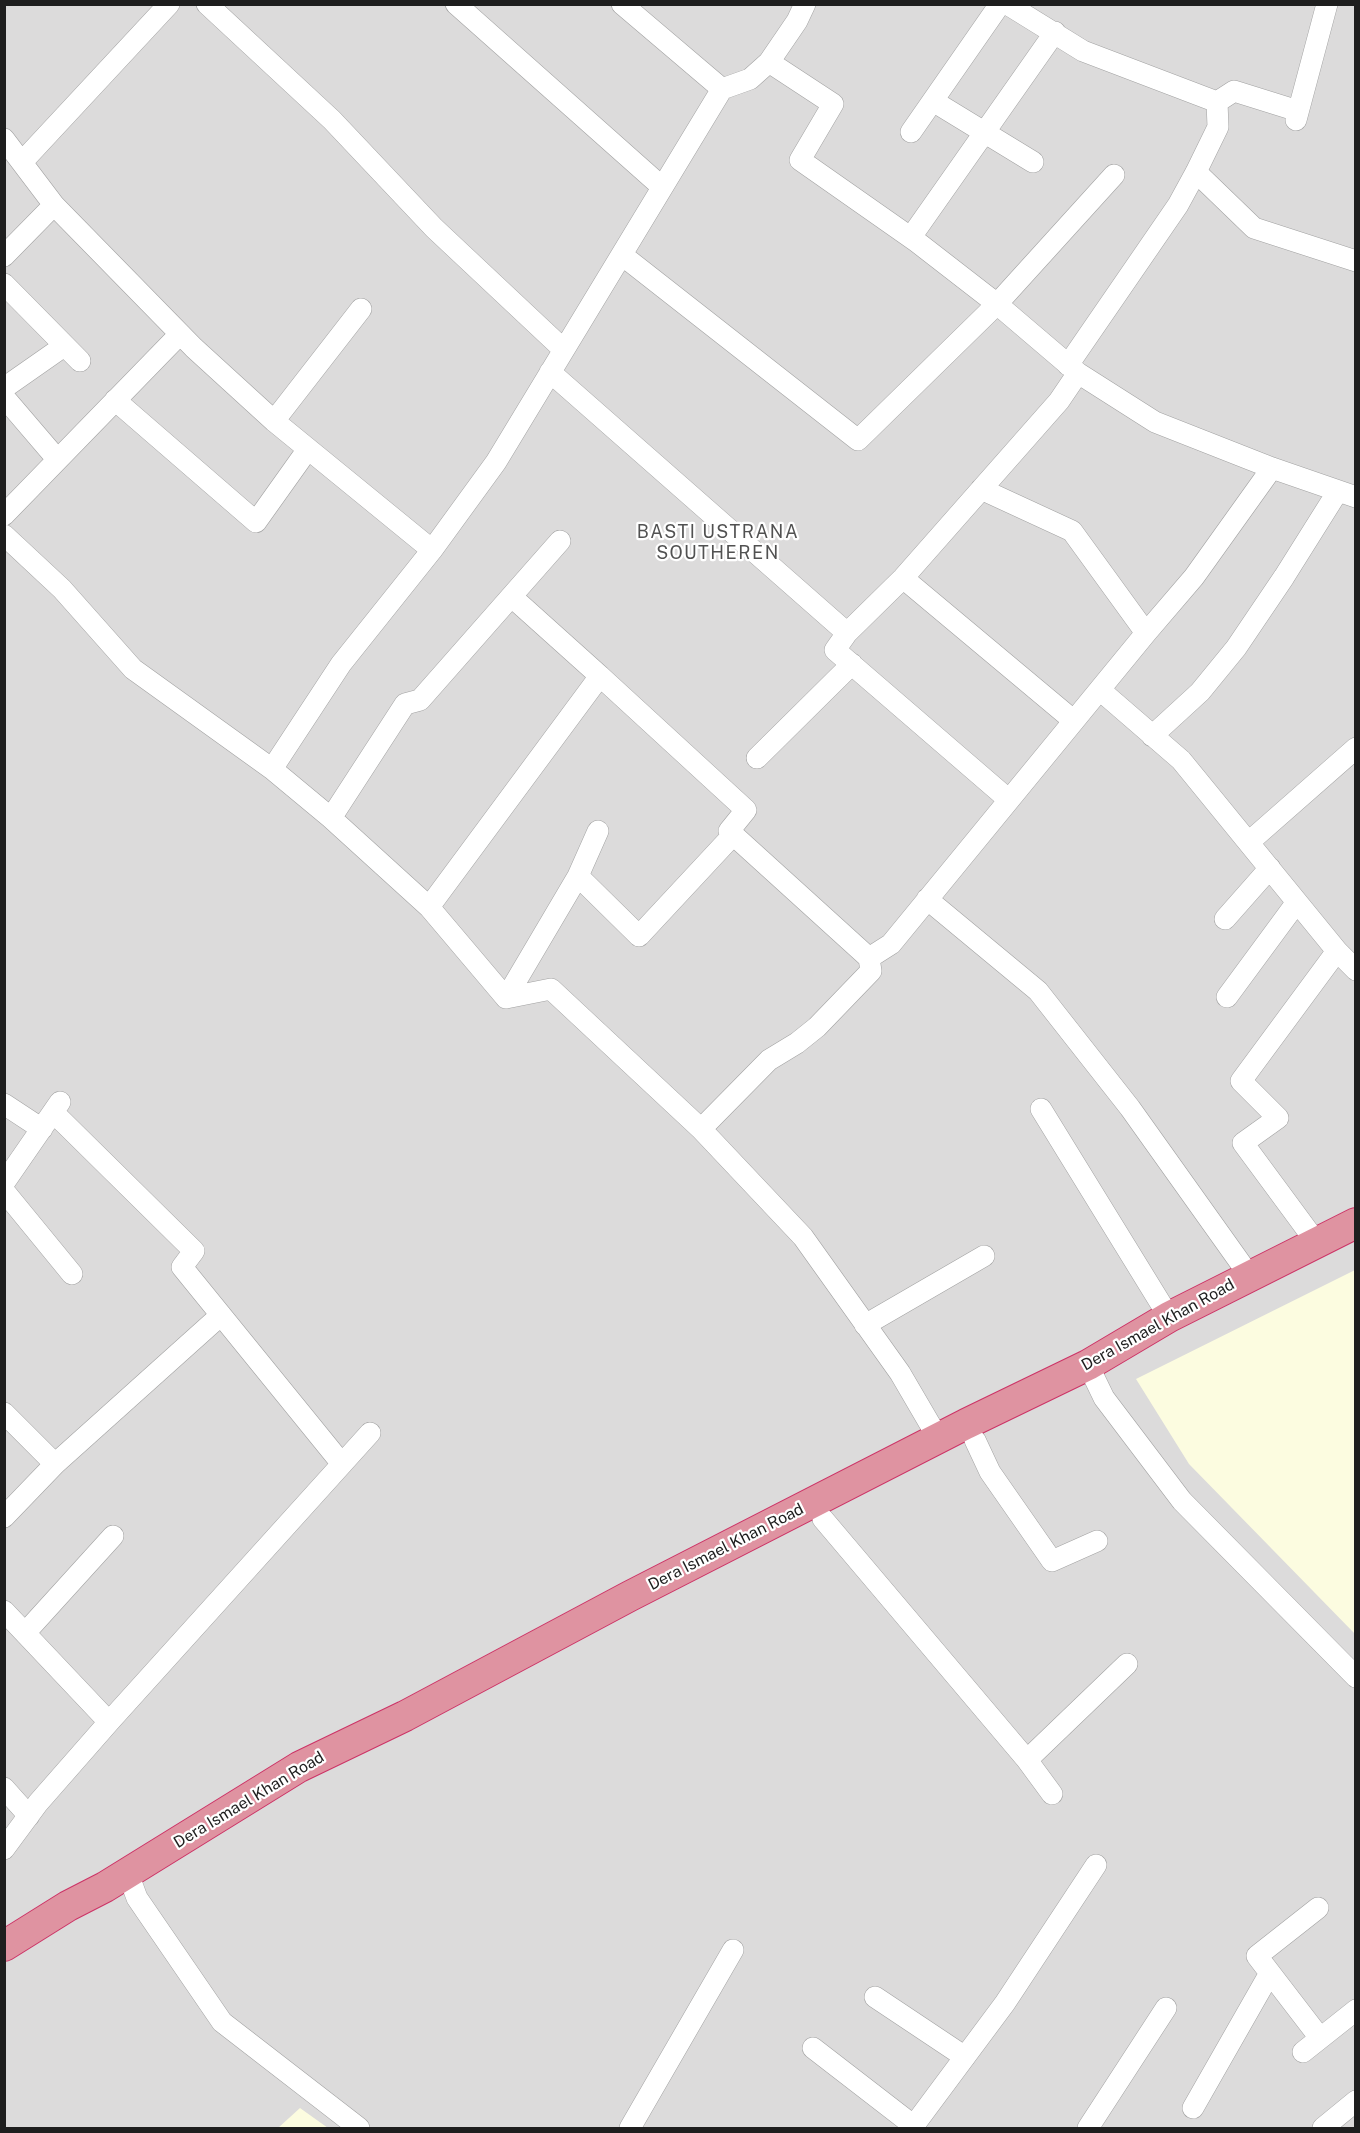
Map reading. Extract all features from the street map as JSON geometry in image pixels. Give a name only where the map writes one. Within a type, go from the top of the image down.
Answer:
[{"type":"highway","name":"Dera Ismael Khan Road","points":[[4,1946],[68,1906],[118,1883],[155,1871],[308,1784],[414,1732],[975,1440],[1092,1374],[1169,1317],[1356,1223]]},
{"type":"highway","name":"Dera Ismael Khan Road","points":[[118,1883],[299,1767],[405,1716],[630,1596],[938,1438],[1092,1374],[1174,1336],[1356,1244]]},
{"type":"street","points":[[23,161],[169,4]]},
{"type":"street","points":[[207,4],[332,120],[434,228],[564,350]]},
{"type":"street","points":[[456,4],[662,187]]},
{"type":"street","points":[[622,4],[722,89]]},
{"type":"street","points":[[272,769],[341,664],[432,550],[496,462],[722,89],[750,79],[769,62],[797,21],[805,4]]},
{"type":"street","points":[[911,132],[1000,4]]},
{"type":"street","points":[[1007,4],[1083,51],[1217,102]]},
{"type":"street","points":[[1217,102],[1234,91],[1297,116],[1327,4]]},
{"type":"street","points":[[911,237],[1055,32]]},
{"type":"street","points":[[769,62],[832,104],[800,160],[911,237],[997,304],[1073,369],[1155,422],[1272,468],[1351,492],[1290,567],[1236,648],[1200,692],[1152,736]]},
{"type":"street","points":[[933,101],[1033,162]]},
{"type":"street","points":[[1009,800],[835,650],[848,633],[903,578],[1059,401],[1073,369],[1178,205],[1196,172],[1218,127],[1217,102]]},
{"type":"street","points":[[4,139],[23,161],[54,205],[180,334],[274,421],[432,550]]},
{"type":"street","points":[[1196,172],[1254,228],[1356,261]]},
{"type":"street","points":[[622,255],[858,440],[997,304],[1114,175]]},
{"type":"street","points":[[4,256],[54,205]]},
{"type":"street","points":[[4,285],[80,361]]},
{"type":"street","points":[[274,421],[361,309]]},
{"type":"street","points":[[4,515],[180,334]]},
{"type":"street","points":[[4,388],[64,346]]},
{"type":"street","points":[[550,372],[848,633]]},
{"type":"street","points":[[4,397],[57,459]]},
{"type":"street","points":[[115,400],[256,522],[308,449]]},
{"type":"street","points":[[869,958],[891,944],[1194,577],[1272,468]]},
{"type":"street","points":[[981,489],[1072,531],[1146,633]]},
{"type":"street","points":[[4,535],[62,589],[133,669],[272,769],[331,818],[429,907],[506,998]]},
{"type":"street","points":[[331,818],[405,704],[420,700],[561,541]]},
{"type":"street","points":[[903,578],[1074,722]]},
{"type":"street","points":[[512,597],[746,810],[729,831],[869,958],[871,971],[817,1027],[797,1043],[769,1060],[701,1129]]},
{"type":"street","points":[[757,758],[852,664]]},
{"type":"street","points":[[429,907],[600,676]]},
{"type":"street","points":[[1100,690],[1182,760],[1297,902],[1356,970]]},
{"type":"street","points":[[1249,842],[1356,748]]},
{"type":"street","points":[[506,998],[578,876],[598,831]]},
{"type":"street","points":[[578,876],[639,936],[733,835]]},
{"type":"street","points":[[1225,919],[1270,868]]},
{"type":"street","points":[[927,899],[1038,991],[1130,1108],[1249,1275]]},
{"type":"street","points":[[1227,997],[1297,902]]},
{"type":"street","points":[[1316,1242],[1243,1143],[1278,1118],[1241,1081],[1338,951]]},
{"type":"street","points":[[506,998],[551,989],[701,1129],[803,1237],[900,1373],[938,1438]]},
{"type":"street","points":[[4,1104],[52,1114],[194,1251],[182,1267],[342,1464]]},
{"type":"street","points":[[1041,1109],[1169,1317]]},
{"type":"street","points":[[4,1183],[52,1114]]},
{"type":"street","points":[[4,1191],[72,1274]]},
{"type":"street","points":[[865,1325],[984,1256]]},
{"type":"street","points":[[4,1517],[55,1464],[221,1315]]},
{"type":"street","points":[[1092,1374],[1104,1398],[1182,1501],[1356,1677]]},
{"type":"street","points":[[4,1413],[55,1464]]},
{"type":"street","points":[[4,1849],[28,1816],[109,1722],[370,1433]]},
{"type":"street","points":[[975,1440],[990,1472],[1052,1561],[1097,1541]]},
{"type":"street","points":[[822,1519],[1027,1760],[1052,1794]]},
{"type":"street","points":[[25,1634],[112,1536]]},
{"type":"street","points":[[4,1611],[109,1722]]},
{"type":"street","points":[[1027,1760],[1127,1664]]},
{"type":"street","points":[[4,1788],[28,1816]]},
{"type":"street","points":[[813,2048],[913,2127],[1005,2003],[1095,1865]]},
{"type":"street","points":[[118,1883],[137,1898],[222,2022],[359,2128]]},
{"type":"street","points":[[1318,1908],[1257,1956],[1320,2038]]},
{"type":"street","points":[[630,2128],[733,1950]]},
{"type":"street","points":[[1193,2108],[1270,1973]]},
{"type":"street","points":[[875,1997],[965,2057]]},
{"type":"street","points":[[1088,2128],[1166,2008]]},
{"type":"street","points":[[1303,2052],[1356,2010]]},
{"type":"street","points":[[1323,2128],[1356,2101]]},
{"type":"shaded area","points":[[5,5],[1355,5],[1355,2128],[5,2128]]},
{"type":"shaded area","points":[[1355,1270],[1355,1634],[1189,1464],[1136,1379]]},
{"type":"shaded area","points":[[300,2108],[328,2128],[278,2128]]},
{"type":"district","name":"BASTI USTRANA SOUTHEREN","points":[[718,542]]}]
